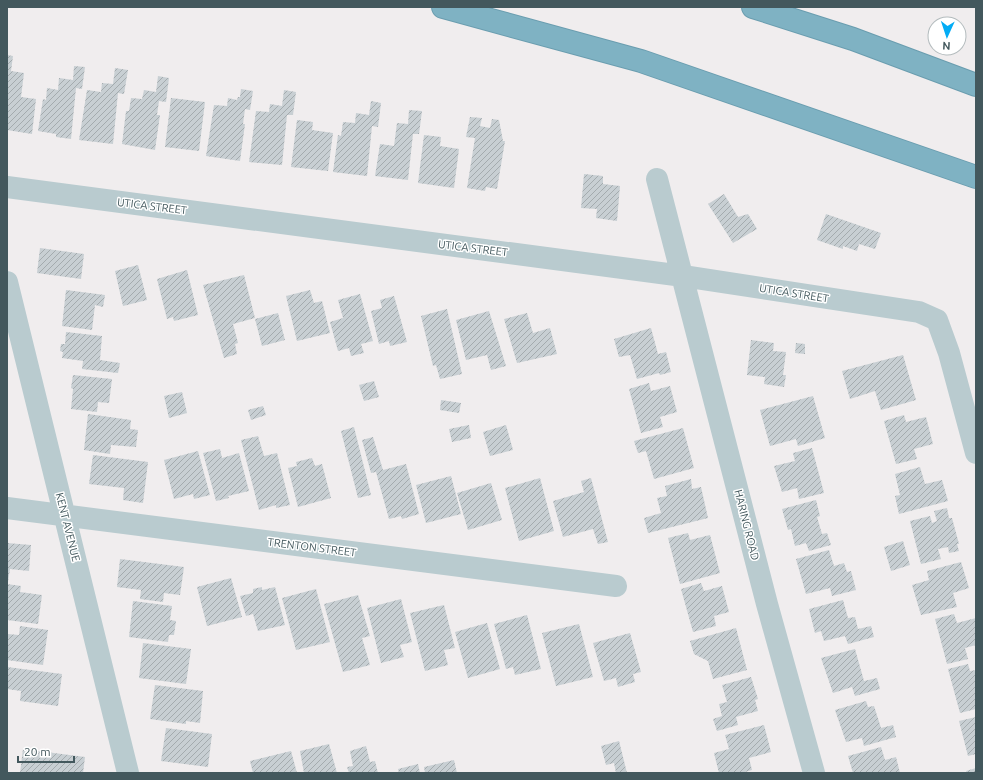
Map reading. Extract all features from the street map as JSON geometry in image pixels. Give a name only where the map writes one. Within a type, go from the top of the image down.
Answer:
[{"type":"highway","points":[[443,7],[641,62],[976,177]]},
{"type":"highway","points":[[753,7],[852,39],[976,85]]},
{"type":"street","name":"HARING ROAD","points":[[657,179],[767,604],[814,773]]},
{"type":"street","name":"UTICA STREET","points":[[7,187],[683,276],[919,312],[937,320],[949,353],[976,453]]},
{"type":"street","name":"KENT AVENUE","points":[[7,282],[66,516],[128,773]]},
{"type":"street","name":"TRENTON STREET","points":[[7,508],[616,586]]},
{"type":"building","points":[[7,55],[13,56],[11,71],[24,73],[21,97],[36,99],[32,134],[7,130]]},
{"type":"building","points":[[74,66],[85,67],[82,89],[76,88],[71,139],[56,137],[56,134],[38,131],[43,99],[46,100],[47,88],[58,90],[59,78],[73,80]]},
{"type":"building","points":[[115,68],[128,70],[124,94],[118,93],[113,144],[79,140],[87,90],[101,92],[102,83],[113,84]]},
{"type":"building","points":[[158,76],[169,78],[166,102],[159,101],[157,115],[160,115],[155,150],[122,144],[126,111],[129,111],[131,98],[142,99],[144,90],[156,92]]},
{"type":"building","points":[[241,89],[253,91],[250,110],[245,109],[243,124],[245,124],[240,161],[206,156],[214,105],[227,106],[228,98],[237,100],[238,97],[240,97]]},
{"type":"building","points":[[284,90],[296,92],[293,115],[287,115],[282,165],[249,162],[256,111],[269,112],[270,104],[282,106]]},
{"type":"building","points":[[171,98],[205,102],[199,151],[165,147]]},
{"type":"building","points":[[371,101],[381,103],[378,127],[372,126],[367,176],[333,172],[338,135],[341,136],[343,122],[355,123],[356,113],[369,115]]},
{"type":"building","points":[[409,110],[422,111],[419,134],[413,134],[408,180],[375,176],[380,144],[394,146],[397,123],[408,124]]},
{"type":"building","points":[[470,117],[482,118],[480,126],[490,128],[492,119],[499,120],[503,141],[505,141],[497,189],[486,187],[485,191],[467,188],[475,138],[466,137]]},
{"type":"building","points":[[297,120],[313,122],[312,130],[333,133],[328,171],[291,167]]},
{"type":"building","points":[[424,135],[441,137],[440,146],[459,149],[454,188],[418,183]]},
{"type":"building","points":[[584,174],[603,176],[603,184],[620,186],[617,221],[596,218],[597,209],[581,208]]},
{"type":"building","points":[[724,194],[738,217],[748,214],[757,229],[733,243],[708,204]]},
{"type":"building","points":[[826,214],[881,233],[875,249],[859,244],[857,251],[843,246],[843,249],[817,240]]},
{"type":"building","points":[[40,248],[84,254],[81,279],[37,273]]},
{"type":"building","points":[[138,265],[147,300],[123,306],[115,271]]},
{"type":"building","points":[[187,270],[198,315],[174,321],[173,317],[167,319],[157,279]]},
{"type":"building","points":[[244,275],[255,318],[233,324],[238,343],[235,344],[237,354],[224,358],[203,285]]},
{"type":"building","points":[[66,290],[105,295],[103,307],[95,305],[92,330],[62,326]]},
{"type":"building","points":[[310,290],[314,303],[322,301],[330,333],[297,341],[286,296]]},
{"type":"building","points":[[360,294],[373,341],[361,344],[364,353],[351,356],[349,348],[338,351],[330,322],[343,318],[338,300]]},
{"type":"building","points":[[394,296],[407,342],[390,346],[389,341],[379,344],[371,311],[382,308],[380,300]]},
{"type":"building","points":[[447,309],[462,374],[440,379],[436,365],[433,366],[421,316]]},
{"type":"building","points":[[489,311],[506,366],[491,370],[487,355],[466,360],[456,320]]},
{"type":"building","points":[[278,313],[285,340],[262,346],[255,319]]},
{"type":"building","points":[[527,313],[533,333],[550,328],[557,354],[517,363],[504,319]]},
{"type":"building","points":[[651,328],[658,354],[666,352],[671,372],[660,375],[659,373],[637,379],[630,355],[619,357],[614,339]]},
{"type":"building","points":[[66,332],[102,336],[100,360],[120,363],[118,373],[82,369],[83,361],[62,358],[63,352],[60,351],[61,344],[65,344]]},
{"type":"building","points":[[751,340],[774,343],[773,351],[786,352],[783,375],[786,375],[784,387],[764,384],[765,377],[747,375]]},
{"type":"building","points":[[796,343],[805,344],[805,354],[795,353]]},
{"type":"building","points":[[903,355],[916,400],[881,410],[875,391],[850,399],[842,371]]},
{"type":"building","points":[[73,375],[112,379],[109,403],[98,402],[97,412],[71,409],[73,389],[71,388]]},
{"type":"building","points":[[374,381],[379,397],[364,401],[359,385]]},
{"type":"building","points":[[649,383],[651,391],[670,386],[677,412],[660,417],[663,427],[641,433],[629,389]]},
{"type":"building","points":[[182,392],[187,413],[169,418],[164,396]]},
{"type":"building","points":[[813,396],[825,438],[798,446],[796,439],[770,446],[760,410]]},
{"type":"building","points":[[441,400],[461,403],[459,413],[440,410]]},
{"type":"building","points":[[263,406],[266,415],[251,420],[248,410]]},
{"type":"building","points":[[88,414],[131,420],[130,429],[138,430],[136,447],[111,445],[110,454],[84,450]]},
{"type":"building","points":[[904,415],[906,422],[926,417],[933,444],[914,449],[917,459],[896,464],[884,421]]},
{"type":"building","points":[[469,425],[471,438],[452,442],[449,429]]},
{"type":"building","points":[[506,425],[513,450],[490,456],[483,432]]},
{"type":"building","points":[[354,427],[371,495],[358,498],[341,431]]},
{"type":"building","points":[[683,428],[694,468],[654,479],[646,451],[638,453],[634,441]]},
{"type":"building","points":[[258,436],[264,456],[277,453],[290,505],[276,508],[276,505],[259,510],[241,440]]},
{"type":"building","points":[[373,437],[383,470],[406,464],[419,514],[402,519],[401,516],[389,519],[376,472],[371,473],[362,440]]},
{"type":"building","points":[[812,448],[824,493],[799,499],[797,488],[782,492],[774,466],[795,461],[793,453]]},
{"type":"building","points":[[220,449],[222,458],[239,453],[249,491],[228,496],[229,498],[216,501],[203,453]]},
{"type":"building","points":[[198,451],[210,495],[194,499],[193,494],[174,499],[164,460]]},
{"type":"building","points":[[93,455],[148,462],[143,503],[123,500],[124,488],[89,484]]},
{"type":"building","points":[[312,458],[315,466],[322,464],[331,498],[298,507],[288,468],[297,466],[296,462]]},
{"type":"building","points":[[920,467],[925,484],[942,480],[948,501],[899,514],[895,496],[900,495],[895,474]]},
{"type":"building","points":[[451,476],[461,514],[426,523],[416,485]]},
{"type":"building","points":[[540,478],[554,531],[519,541],[505,488]]},
{"type":"building","points":[[591,478],[608,542],[598,544],[593,529],[563,537],[553,501],[584,492],[581,481]]},
{"type":"building","points":[[691,479],[692,489],[701,487],[708,518],[648,533],[644,518],[661,513],[657,498],[667,496],[665,486]]},
{"type":"building","points":[[491,483],[502,520],[468,530],[457,493]]},
{"type":"building","points":[[816,500],[820,516],[817,517],[822,534],[827,533],[831,545],[809,551],[806,543],[795,546],[791,529],[788,530],[782,509]]},
{"type":"building","points":[[947,508],[949,518],[952,518],[959,544],[957,544],[959,551],[949,553],[948,547],[938,549],[941,559],[921,564],[910,521],[930,516],[932,523],[937,521],[934,511]]},
{"type":"building","points":[[688,533],[690,540],[710,535],[720,573],[680,584],[668,538]]},
{"type":"building","points":[[903,541],[910,565],[891,571],[884,547]]},
{"type":"building","points":[[7,543],[31,545],[29,571],[10,569],[8,582]]},
{"type":"building","points":[[829,550],[834,566],[844,563],[847,572],[851,571],[856,590],[832,596],[830,588],[806,594],[796,559]]},
{"type":"building","points":[[120,559],[184,567],[180,595],[164,593],[163,602],[140,599],[141,590],[117,587]]},
{"type":"building","points":[[961,562],[969,588],[953,593],[957,607],[921,615],[912,585],[929,580],[927,571]]},
{"type":"building","points":[[231,578],[242,617],[207,626],[197,587]]},
{"type":"building","points":[[701,583],[704,591],[722,586],[729,612],[714,616],[716,626],[693,632],[681,589]]},
{"type":"building","points":[[7,584],[21,586],[20,592],[42,595],[38,624],[7,620]]},
{"type":"building","points":[[262,587],[262,590],[275,587],[285,625],[258,631],[253,614],[246,616],[240,596],[253,593],[253,589]]},
{"type":"building","points":[[316,589],[330,642],[296,650],[282,598]]},
{"type":"building","points":[[358,595],[370,636],[362,638],[370,665],[343,672],[324,604]]},
{"type":"building","points":[[401,599],[412,642],[400,645],[404,657],[381,663],[367,608]]},
{"type":"building","points":[[843,600],[848,618],[855,617],[858,629],[871,626],[874,637],[848,644],[845,636],[824,641],[821,631],[815,633],[809,609]]},
{"type":"building","points":[[133,601],[172,606],[170,620],[176,621],[174,635],[169,635],[168,642],[129,637]]},
{"type":"building","points":[[444,605],[455,648],[444,650],[448,665],[425,671],[410,613]]},
{"type":"building","points":[[954,614],[957,623],[976,618],[976,645],[965,648],[968,659],[947,664],[935,619]]},
{"type":"building","points":[[527,615],[541,669],[515,675],[513,667],[506,669],[494,624]]},
{"type":"building","points":[[487,623],[500,669],[468,678],[455,632]]},
{"type":"building","points":[[579,624],[593,677],[556,686],[542,633]]},
{"type":"building","points":[[20,626],[48,630],[43,665],[7,660],[8,634],[19,635]]},
{"type":"building","points":[[736,628],[747,670],[713,679],[708,661],[694,654],[690,641]]},
{"type":"building","points":[[630,633],[641,672],[633,674],[635,682],[618,687],[616,678],[604,681],[593,643]]},
{"type":"building","points":[[143,643],[191,649],[186,684],[139,678]]},
{"type":"building","points":[[855,649],[864,681],[877,678],[880,689],[855,696],[852,687],[833,693],[821,658]]},
{"type":"building","points":[[968,664],[970,671],[976,670],[976,709],[960,713],[948,669]]},
{"type":"building","points":[[7,667],[62,674],[58,706],[20,701],[21,691],[7,689]]},
{"type":"building","points":[[751,677],[758,699],[755,700],[758,711],[736,717],[738,725],[717,731],[713,719],[722,716],[719,704],[727,702],[722,685]]},
{"type":"building","points":[[155,685],[203,691],[200,723],[186,721],[186,724],[150,719]]},
{"type":"building","points":[[866,701],[868,707],[874,706],[881,728],[893,725],[896,737],[864,746],[862,738],[846,742],[835,710]]},
{"type":"building","points":[[976,717],[976,754],[968,756],[959,721]]},
{"type":"building","points":[[764,725],[771,752],[749,758],[752,770],[742,773],[719,773],[714,753],[729,749],[725,735]]},
{"type":"building","points":[[166,728],[212,734],[208,767],[161,761]]},
{"type":"building","points":[[619,741],[627,773],[616,773],[614,763],[606,765],[601,746]]},
{"type":"building","points":[[329,744],[337,773],[304,773],[300,751]]},
{"type":"building","points":[[366,746],[370,762],[375,761],[378,773],[349,773],[347,767],[353,766],[350,751]]},
{"type":"building","points":[[881,747],[885,760],[896,757],[900,773],[853,773],[848,756]]},
{"type":"building","points":[[23,749],[85,757],[83,773],[20,773]]},
{"type":"building","points":[[291,751],[297,773],[253,773],[250,761]]},
{"type":"building","points":[[454,760],[457,773],[425,773],[424,767]]},
{"type":"building","points":[[418,764],[420,773],[399,773],[398,769]]},
{"type":"building","points":[[976,768],[976,773],[967,773],[966,771]]}]
